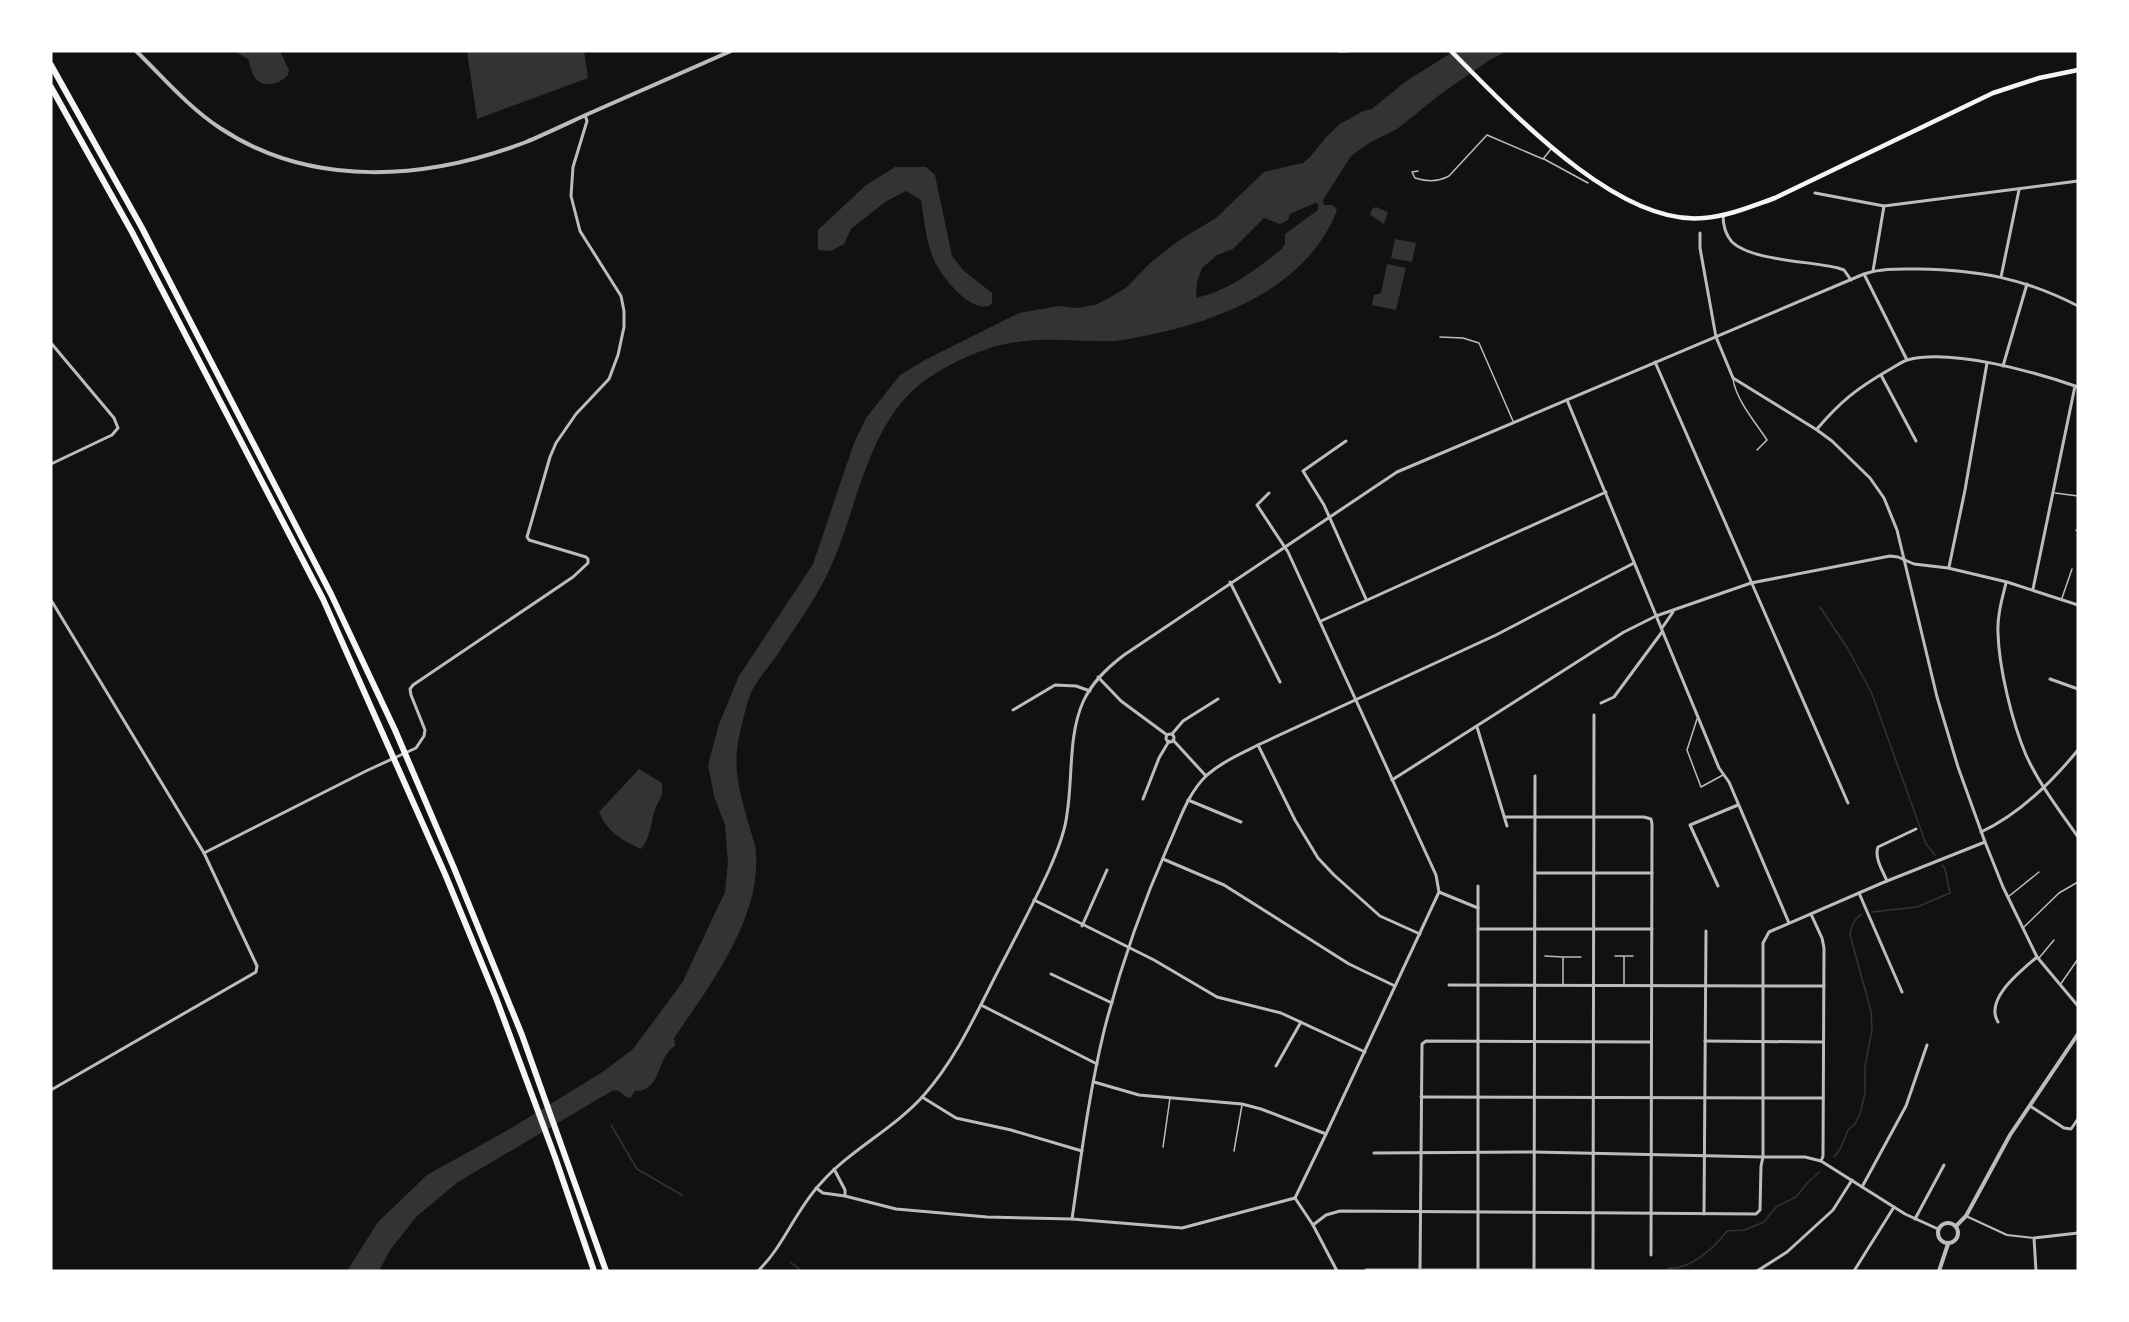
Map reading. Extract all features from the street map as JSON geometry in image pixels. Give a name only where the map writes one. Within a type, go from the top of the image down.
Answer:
[{"type":"highway","points":[[51,65],[142,228],[320,573],[394,730],[454,868],[539,1081],[606,1271]]},
{"type":"highway","points":[[51,87],[132,232],[323,599],[445,874],[496,998],[555,1156],[594,1271]]},
{"type":"main road","points":[[1451,51],[1552,148],[1591,178],[1650,210],[1683,218],[1704,219],[1775,198],[1994,93],[2039,78],[2078,70]]},
{"type":"street","points":[[136,51],[177,92],[218,127],[257,148],[300,164],[328,170],[389,172],[449,165],[528,141],[731,51]]},
{"type":"street","points":[[1339,51],[1348,51]]},
{"type":"street","points":[[204,853],[416,748],[425,730],[411,695],[410,690],[413,685],[573,577],[588,563],[586,556],[529,540],[526,537],[556,443],[576,414],[609,379],[616,362],[624,327],[621,296],[580,231],[571,196],[571,176],[587,121],[585,116]]},
{"type":"street","points":[[1815,194],[1884,206],[2078,181]]},
{"type":"street","points":[[2001,277],[2019,190]]},
{"type":"street","points":[[1873,271],[1884,206]]},
{"type":"street","points":[[1723,215],[1723,226],[1727,235],[1740,247],[1771,257],[1838,268],[1844,270],[1851,279]]},
{"type":"street","points":[[1700,233],[1700,248],[1716,337],[1733,378],[1817,430],[1853,460],[1884,498],[1892,516],[1904,559],[1940,706],[1981,832],[2022,929],[2037,958],[2078,1006]]},
{"type":"street","points":[[758,1271],[816,1188],[834,1169],[922,1097],[941,1075],[981,1005],[1050,868],[1065,828],[1076,725],[1083,702],[1098,677],[1124,655],[1397,472],[1864,274],[1892,269],[1968,271],[2027,284],[2078,306]]},
{"type":"street","points":[[1864,274],[1907,360]]},
{"type":"street","points":[[2003,366],[2027,284]]},
{"type":"street","points":[[51,343],[114,418],[118,428],[112,435],[51,464]]},
{"type":"street","points":[[1817,430],[1837,406],[1861,386],[1907,360],[1962,358],[2003,366],[2076,387],[2033,589]]},
{"type":"street","points":[[1655,362],[1848,803]]},
{"type":"street","points":[[1948,568],[1988,363]]},
{"type":"street","points":[[1881,375],[1916,441]]},
{"type":"street","points":[[1567,400],[1697,718],[1723,775],[1729,782],[1789,923]]},
{"type":"street","points":[[1346,441],[1303,471],[1329,516],[1366,599]]},
{"type":"street","points":[[1321,621],[1606,492]]},
{"type":"street","points":[[816,1188],[823,1193],[896,1209],[987,1217],[1072,1219],[1182,1228],[1294,1198],[1365,1052],[1438,892],[1436,875],[1321,621],[1284,546],[1257,505],[1269,493]]},
{"type":"street","points":[[1392,780],[1624,633],[1656,616],[1751,583],[1882,557],[1898,556],[1914,564],[1948,568],[2033,589],[2078,605]]},
{"type":"street","points":[[1072,1219],[1097,1064],[1112,1003],[1129,948],[1162,859],[1188,800],[1206,776],[1225,761],[1257,745],[1496,635],[1634,563]]},
{"type":"street","points":[[1230,582],[1280,682]]},
{"type":"street","points":[[2007,582],[2000,608],[1998,633],[2007,692],[2026,755],[2044,787],[2078,837]]},
{"type":"street","points":[[51,600],[204,853],[257,966],[255,972],[51,1090]]},
{"type":"street","points":[[1601,703],[1614,696],[1662,631],[1665,622],[1674,610]]},
{"type":"street","points":[[1098,677],[1121,701],[1167,735],[1166,739],[1171,741],[1206,776]]},
{"type":"street","points":[[2050,679],[2078,689]]},
{"type":"street","points":[[1013,710],[1055,685],[1076,686],[1090,691]]},
{"type":"street","points":[[1167,735],[1172,734],[1183,721],[1218,699]]},
{"type":"street","points":[[1366,1270],[1593,1270],[1594,715]]},
{"type":"street","points":[[1476,726],[1507,826]]},
{"type":"street","points":[[1143,799],[1159,758],[1174,737],[1172,734]]},
{"type":"street","points":[[1257,745],[1295,820],[1318,858],[1380,915],[1420,934]]},
{"type":"street","points":[[1981,832],[2020,809],[2078,750]]},
{"type":"street","points":[[1534,1270],[1535,776]]},
{"type":"street","points":[[1188,800],[1241,822]]},
{"type":"street","points":[[1718,886],[1690,825],[1738,805]]},
{"type":"street","points":[[1505,817],[1644,817],[1651,819],[1652,1255]]},
{"type":"street","points":[[1887,881],[1876,851],[1882,843],[1916,829]]},
{"type":"street","points":[[1313,1225],[1326,1215],[1340,1211],[1756,1214],[1760,1209],[1763,1157],[1763,943],[1769,932],[1985,842]]},
{"type":"street","points":[[1162,859],[1224,885],[1349,964],[1395,986]]},
{"type":"street","points":[[1082,926],[1107,870]]},
{"type":"street","points":[[1535,873],[1652,873]]},
{"type":"street","points":[[1478,886],[1478,1270]]},
{"type":"street","points":[[1438,892],[1478,908]]},
{"type":"street","points":[[1859,893],[1902,992]]},
{"type":"street","points":[[1034,900],[1154,960],[1217,997],[1281,1012],[1365,1052]]},
{"type":"street","points":[[1811,914],[1822,939],[1824,986],[1823,1156],[1821,1161]]},
{"type":"street","points":[[1478,929],[1652,929]]},
{"type":"street","points":[[1704,1214],[1706,931]]},
{"type":"street","points":[[1998,1022],[1993,1010],[1995,1002],[2017,975],[2037,958]]},
{"type":"street","points":[[1051,974],[1112,1003]]},
{"type":"street","points":[[1449,985],[1824,986]]},
{"type":"street","points":[[981,1005],[1097,1064]]},
{"type":"street","points":[[1276,1066],[1301,1022]]},
{"type":"street","points":[[1956,1226],[1966,1216],[2002,1149],[2078,1034]]},
{"type":"street","points":[[1420,1270],[1422,1044],[1426,1041],[1651,1041]]},
{"type":"street","points":[[1704,1041],[1823,1042]]},
{"type":"street","points":[[1862,1187],[1906,1106],[1927,1045]]},
{"type":"street","points":[[1094,1082],[1139,1095],[1242,1104],[1326,1134]]},
{"type":"street","points":[[922,1097],[956,1118],[1011,1130],[1082,1151]]},
{"type":"street","points":[[1421,1097],[1823,1098]]},
{"type":"street","points":[[2030,1106],[2064,1128],[2071,1129],[2078,1119]]},
{"type":"street","points":[[1374,1153],[1534,1152],[1593,1155],[1805,1157],[1821,1161],[1894,1207],[1938,1229]]},
{"type":"street","points":[[1915,1219],[1944,1165]]},
{"type":"street","points":[[834,1169],[844,1190],[844,1196]]},
{"type":"street","points":[[1757,1271],[1787,1252],[1833,1210],[1852,1180]]},
{"type":"street","points":[[1294,1198],[1313,1225],[1337,1271]]},
{"type":"street","points":[[1854,1271],[1894,1207]]},
{"type":"street","points":[[1966,1216],[2007,1235],[2034,1238],[2078,1233]]},
{"type":"street","points":[[1948,1244],[1938,1238],[1938,1229],[1942,1224],[1948,1223],[1956,1226]]},
{"type":"street","points":[[1939,1271],[1948,1244],[1958,1237],[1956,1226]]},
{"type":"street","points":[[2034,1238],[2036,1271]]},
{"type":"lane","points":[[1418,171],[1412,172],[1415,178],[1421,180],[1436,180],[1449,176],[1487,135],[1543,159],[1588,183]]},
{"type":"lane","points":[[1543,159],[1552,148]]},
{"type":"lane","points":[[1440,337],[1463,338],[1479,343],[1513,422]]},
{"type":"lane","points":[[1733,378],[1734,386],[1767,440],[1757,450]]},
{"type":"lane","points":[[2053,492],[2078,496]]},
{"type":"lane","points":[[2062,599],[2072,569]]},
{"type":"lane","points":[[1697,718],[1687,750],[1701,787],[1723,775]]},
{"type":"lane","points":[[2008,897],[2038,872]]},
{"type":"lane","points":[[2022,929],[2059,893],[2078,882]]},
{"type":"lane","points":[[2037,958],[2054,940]]},
{"type":"lane","points":[[1545,956],[1581,957]]},
{"type":"lane","points":[[1616,956],[1633,956]]},
{"type":"lane","points":[[1624,956],[1624,985]]},
{"type":"lane","points":[[1563,957],[1563,985]]},
{"type":"lane","points":[[2060,985],[2078,959]]},
{"type":"lane","points":[[1162,1147],[1170,1098]]},
{"type":"lane","points":[[1234,1151],[1242,1104]]},
{"type":"shaded area","points":[[234,51],[280,51],[289,70],[288,75],[273,84],[264,84],[253,75],[248,59]]},
{"type":"shaded area","points":[[467,51],[584,51],[588,78],[477,119]]},
{"type":"shaded area","points":[[1454,51],[1507,51],[1488,61],[1442,93],[1397,129],[1369,143],[1351,156],[1323,200],[1324,205],[1333,205],[1337,210],[1324,237],[1306,259],[1284,279],[1260,295],[1206,320],[1149,335],[1114,341],[1053,340],[1005,344],[965,358],[940,370],[919,385],[902,402],[888,421],[877,442],[835,557],[823,583],[750,695],[738,742],[736,763],[741,794],[756,850],[755,878],[750,903],[730,951],[674,1038],[675,1046],[669,1051],[655,1080],[644,1090],[635,1091],[630,1098],[619,1091],[610,1092],[458,1182],[417,1216],[390,1250],[379,1271],[347,1271],[378,1222],[427,1175],[513,1127],[604,1071],[633,1049],[682,983],[725,892],[728,862],[725,825],[714,796],[708,765],[719,724],[739,676],[813,564],[854,443],[866,418],[900,375],[1019,313],[1059,306],[1077,308],[1095,305],[1109,298],[1127,287],[1149,264],[1178,241],[1216,218],[1264,172],[1303,163],[1340,124],[1363,111],[1372,109],[1405,82]],"holes":[[[1315,203],[1318,204],[1318,210],[1285,234],[1285,244],[1272,257],[1231,285],[1196,298],[1197,282],[1202,268],[1217,255],[1233,249],[1264,218],[1280,224],[1288,220],[1290,214]]]},
{"type":"shaded area","points":[[895,167],[926,167],[935,175],[952,256],[964,271],[992,293],[992,304],[976,305],[967,300],[943,275],[934,260],[929,245],[921,200],[906,191],[885,202],[851,229],[844,244],[831,251],[818,250],[818,230],[865,186]]},
{"type":"shaded area","points":[[1376,207],[1388,212],[1384,224],[1370,215],[1372,209]]},
{"type":"shaded area","points":[[1395,239],[1416,243],[1412,262],[1391,258]]},
{"type":"shaded area","points":[[1387,264],[1406,268],[1396,310],[1372,305],[1374,295],[1381,293]]},
{"type":"shaded area","points":[[639,769],[662,783],[662,796],[656,807],[649,834],[641,849],[616,835],[599,812]]},
{"type":"waterway","points":[[1820,607],[1848,649],[1872,694],[1926,844],[1935,855]]},
{"type":"waterway","points":[[1872,912],[1917,907],[1950,893],[1942,865]]},
{"type":"waterway","points":[[1834,1157],[1848,1130],[1855,1124],[1860,1114],[1865,1093],[1865,1066],[1872,1030],[1871,1011],[1850,935],[1853,923],[1862,914]]},
{"type":"waterway","points":[[611,1125],[637,1169],[682,1195]]},
{"type":"waterway","points":[[1666,1271],[1694,1261],[1709,1250],[1727,1231],[1745,1230],[1764,1222],[1776,1207],[1796,1197],[1820,1172]]},
{"type":"waterway","points":[[790,1262],[802,1271]]}]
